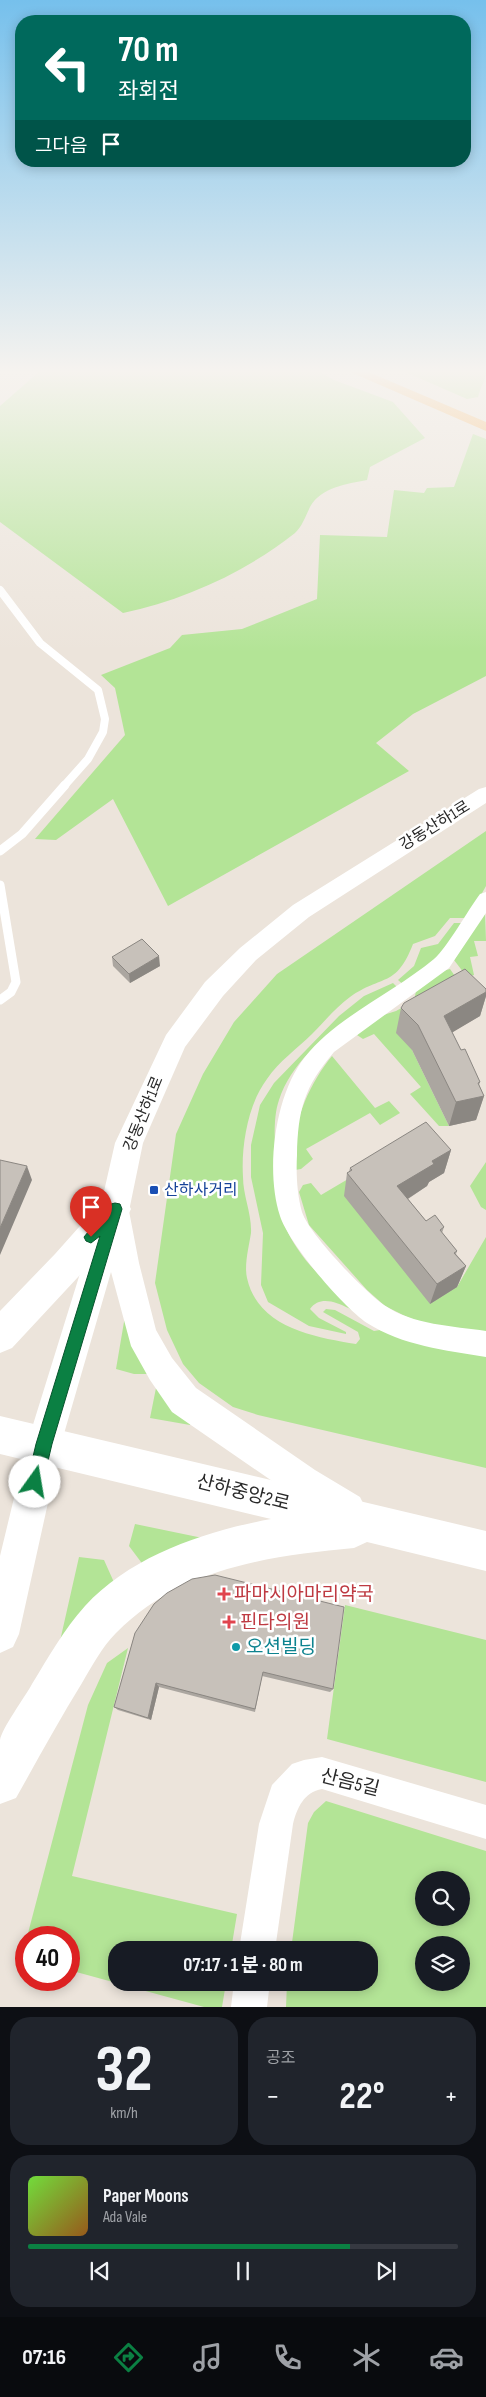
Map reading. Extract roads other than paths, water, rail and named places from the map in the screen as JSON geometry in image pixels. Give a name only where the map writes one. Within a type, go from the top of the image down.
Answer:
[{"type":"main road","points":[[0,1336],[67,1265],[115,1209]]},
{"type":"main road","name":"산하중앙2로","points":[[0,1435],[486,1551]]},
{"type":"main road","points":[[0,1782],[77,1652],[102,1618],[141,1584],[183,1562],[260,1541],[317,1531],[376,1526]]},
{"type":"street","name":"강동산하1로","points":[[0,1634],[44,1444],[115,1209],[129,1143],[153,1086],[175,1042],[214,989],[248,954],[301,911],[486,794]]},
{"type":"street","points":[[486,899],[442,963],[327,1046],[311,1064],[292,1103],[287,1121],[285,1168],[291,1215],[304,1238],[355,1296],[376,1314],[411,1331],[486,1344]]},
{"type":"street","points":[[115,1209],[124,1263],[142,1335],[161,1369],[184,1400],[303,1482],[376,1526]]},
{"type":"street","name":"산음5길","points":[[258,1941],[276,1824],[284,1797],[304,1776],[322,1773],[486,1822]]},
{"type":"street","points":[[249,2007],[251,1991]]},
{"type":"lane","points":[[0,590],[40,643],[98,690],[105,719],[103,732],[88,759],[22,834],[0,851]]},
{"type":"lane","points":[[0,885],[16,982],[10,992],[0,1000]]},
{"type":"place","name":"산하사거리","points":[[154,1190]]},
{"type":"place","name":"파마시아마리약국","points":[[224,1594]]},
{"type":"place","name":"핀다의원","points":[[229,1622]]},
{"type":"place","name":"오션빌딩","points":[[236,1647]]}]
